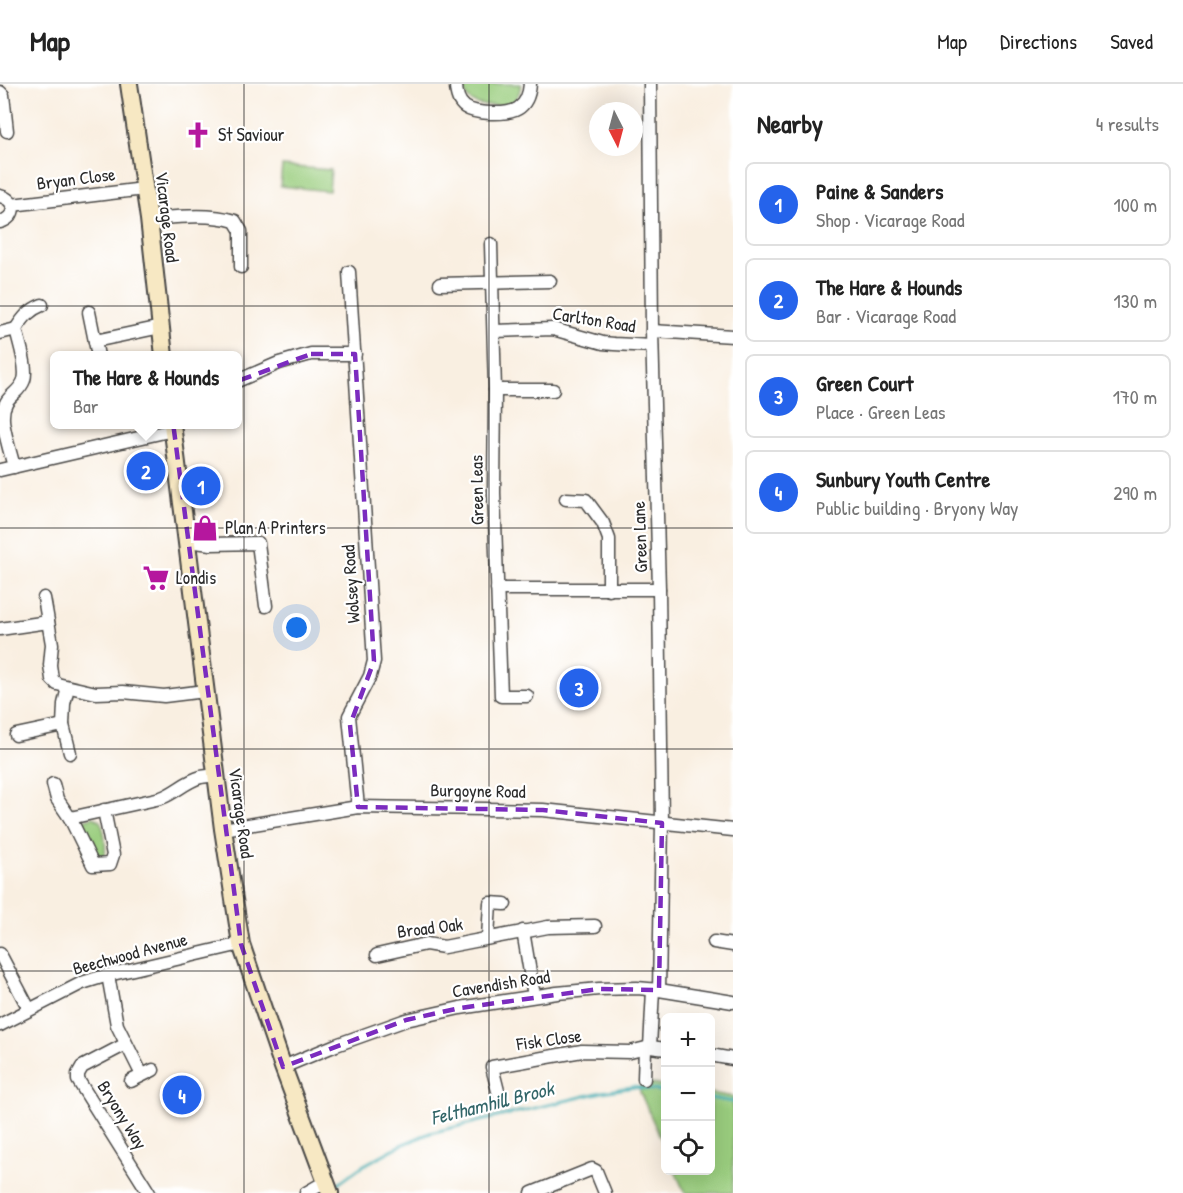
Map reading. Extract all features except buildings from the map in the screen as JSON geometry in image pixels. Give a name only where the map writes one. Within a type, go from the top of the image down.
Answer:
[{"type":"street","name":"Vicarage Road","points":[[129,84],[163,351]]},
{"type":"street","points":[[456,84],[456,94],[462,105],[475,112],[507,114],[521,106],[529,94],[530,84]]},
{"type":"street","name":"Green Lane","points":[[647,1048],[656,990],[662,823],[659,589],[652,346],[650,84]]},
{"type":"street","points":[[0,93],[3,95],[7,131]]},
{"type":"street","name":"Bryan Close","points":[[12,205],[144,189]]},
{"type":"street","points":[[0,196],[7,198],[13,209],[8,219],[0,222]]},
{"type":"street","points":[[148,219],[183,216],[235,220],[241,231],[241,267]]},
{"type":"street","name":"Green Leas","points":[[491,244],[495,390],[494,493],[501,696],[527,696]]},
{"type":"street","name":"Wolsey Road","points":[[349,273],[374,661],[370,676],[349,716],[358,807]]},
{"type":"street","points":[[440,284],[550,280]]},
{"type":"street","points":[[14,467],[3,417],[4,405],[10,395],[24,382],[25,369],[16,329],[23,317],[42,306]]},
{"type":"street","points":[[89,312],[97,351]]},
{"type":"street","points":[[95,341],[161,327]]},
{"type":"street","points":[[0,333],[16,329]]},
{"type":"street","name":"Carlton Road","points":[[494,331],[553,329],[603,343],[652,346]]},
{"type":"street","points":[[652,331],[733,336]]},
{"type":"street","points":[[242,379],[279,363],[311,354],[355,354]]},
{"type":"street","points":[[495,390],[554,390]]},
{"type":"street","points":[[0,470],[165,429]]},
{"type":"street","name":"Vicarage Road","points":[[173,429],[216,776],[241,944],[283,1067],[328,1187]]},
{"type":"street","points":[[566,498],[586,500],[603,523],[609,538],[609,590]]},
{"type":"street","points":[[187,541],[211,544],[258,543],[267,606]]},
{"type":"street","points":[[497,589],[659,589]]},
{"type":"street","points":[[44,598],[52,644],[50,665],[52,679],[57,684],[96,693],[123,692],[164,696],[205,692]]},
{"type":"street","points":[[0,629],[48,622]]},
{"type":"street","points":[[68,687],[63,724],[70,753]]},
{"type":"street","points":[[16,735],[63,724]]},
{"type":"street","points":[[70,818],[161,798],[200,777],[216,776]]},
{"type":"street","points":[[53,784],[57,800],[70,818],[93,865],[110,864],[113,855],[105,810]]},
{"type":"street","name":"Burgoyne Road","points":[[223,829],[358,807],[543,810],[733,830]]},
{"type":"street","name":"Broad Oak","points":[[488,938],[490,903],[505,904]]},
{"type":"street","name":"Broad Oak","points":[[377,955],[426,944],[444,947],[548,927],[595,926]]},
{"type":"street","points":[[524,931],[534,996]]},
{"type":"street","points":[[714,942],[733,945]]},
{"type":"street","name":"Beechwood Avenue","points":[[0,1025],[71,988],[108,975],[241,944]]},
{"type":"street","points":[[0,954],[29,1010]]},
{"type":"street","points":[[108,975],[117,1025],[142,1075]]},
{"type":"street","name":"Cavendish Road","points":[[283,1067],[406,1020],[460,1008],[534,996],[599,988],[637,988],[733,1002]]},
{"type":"street","name":"Bryony Way","points":[[126,1044],[82,1067],[78,1080],[149,1193]]},
{"type":"street","points":[[644,1079],[647,1048],[661,1049]]},
{"type":"street","name":"Fisk Close","points":[[500,1099],[492,1067],[582,1052],[630,1052],[647,1048]]},
{"type":"street","points":[[715,1057],[733,1059]]},
{"type":"street","points":[[532,1193],[592,1169],[596,1171],[605,1193]]},
{"type":"street","points":[[306,1193],[328,1187]]},
{"type":"highlighted area","points":[[311,354],[355,354],[374,661],[350,725],[358,807],[543,810],[662,823],[659,990],[599,989],[460,1008],[406,1020],[283,1067],[241,944],[169,392],[235,382]]},
{"type":"green space","points":[[463,84],[521,84],[519,94],[513,102],[507,105],[492,105],[473,102],[468,98]]},
{"type":"green space","points":[[282,166],[331,170],[329,191],[280,186]]},
{"type":"green space","points":[[93,817],[99,820],[104,831],[104,859],[97,860],[79,828],[82,820]]},
{"type":"green space","points":[[641,1082],[661,1085],[661,1139],[640,1092]]},
{"type":"green space","points":[[715,1094],[733,1097],[733,1193],[685,1193],[677,1175],[715,1175]]},
{"type":"waterway","name":"Felthamhill Brook","points":[[336,1185],[364,1165],[399,1146],[430,1133],[602,1092],[633,1087],[661,1091]]},
{"type":"waterway","name":"Felthamhill Brook","points":[[715,1099],[733,1102]]},
{"type":"place","name":"St Saviour","points":[[198,135]]},
{"type":"place","name":"The Hare & Hounds","points":[[146,471]]},
{"type":"place","name":"Paine & Sanders","points":[[201,486]]},
{"type":"place","name":"Plan A Printers","points":[[205,528]]},
{"type":"place","name":"Londis","points":[[156,578]]},
{"type":"place","name":"Green Court","points":[[579,688]]},
{"type":"place","name":"Sunbury Youth Centre","points":[[182,1095]]}]
